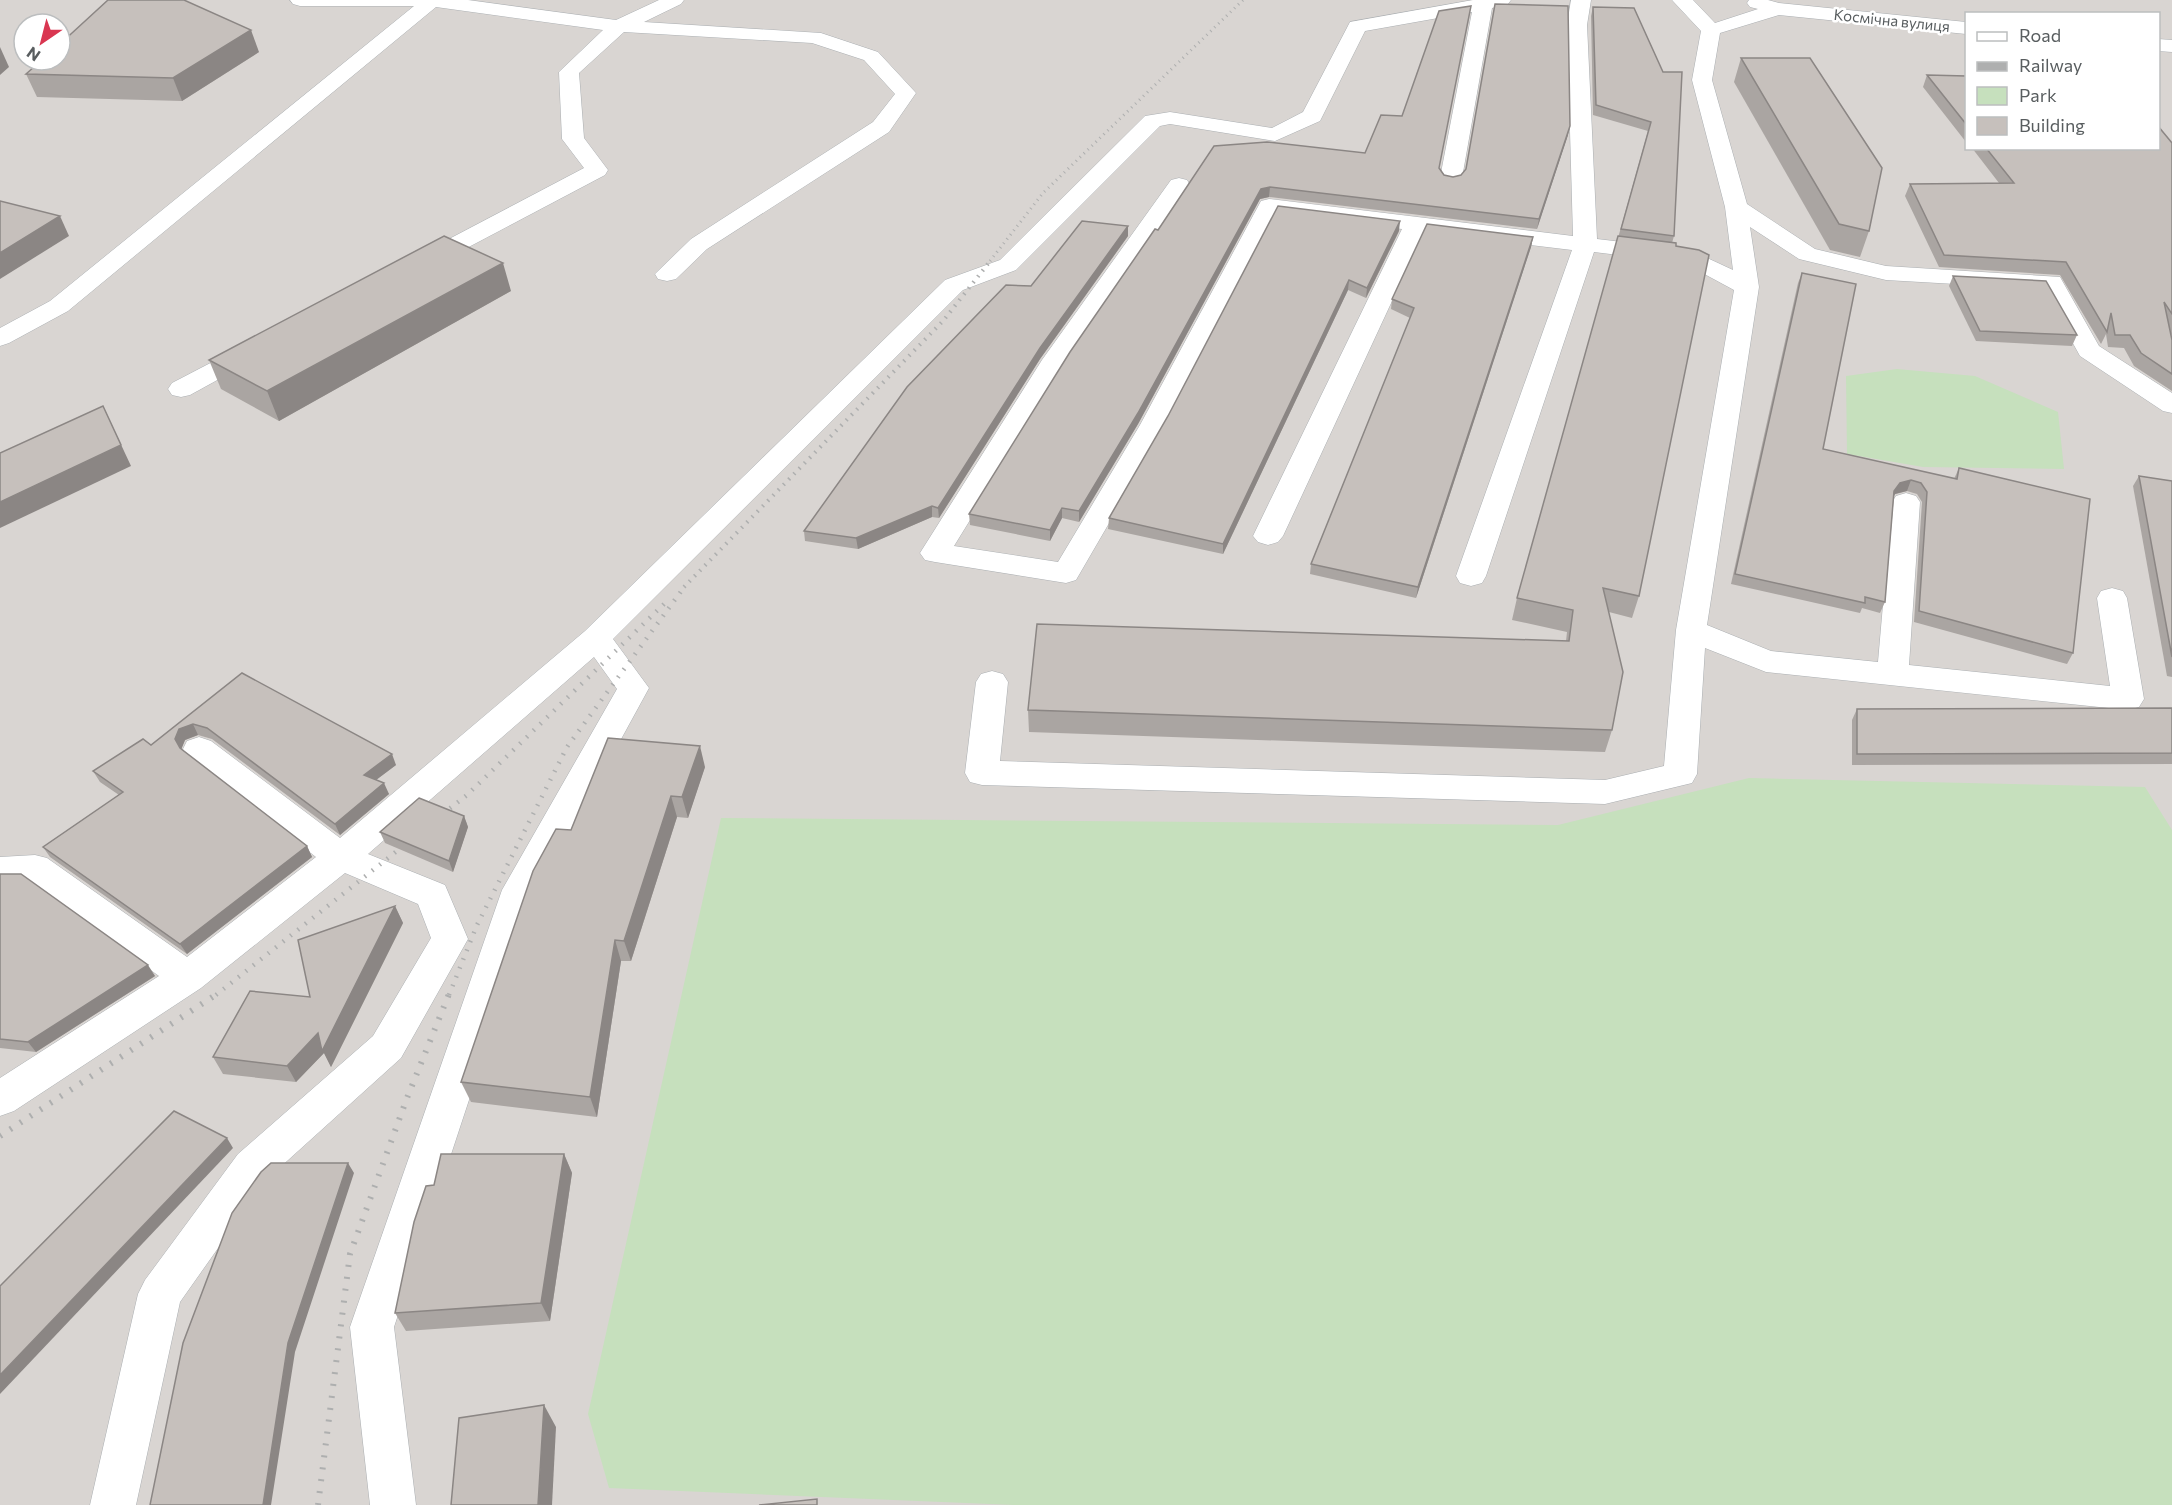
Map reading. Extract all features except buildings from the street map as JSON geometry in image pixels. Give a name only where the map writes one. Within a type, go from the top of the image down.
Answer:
[{"type":"street","points":[[300,0],[436,1],[618,26],[814,38],[871,56],[906,93],[881,127],[699,244],[667,274]]},
{"type":"street","points":[[398,275],[597,170],[573,139],[569,72],[618,26],[674,0]]},
{"type":"street","points":[[1472,576],[1585,245],[1577,24],[1581,0]]},
{"type":"street","points":[[1682,0],[1711,30]]},
{"type":"street","name":"Космічна вулиця","points":[[1748,0],[1778,9],[1965,28]]},
{"type":"street","points":[[0,338],[59,306],[436,1]]},
{"type":"street","points":[[0,1099],[188,977],[341,858],[596,638],[954,285],[1008,265],[1154,121],[1170,118],[1275,135],[1312,116],[1357,26],[1492,2],[1451,178]]},
{"type":"street","points":[[1711,30],[1778,9]]},
{"type":"street","points":[[992,682],[982,773],[1605,792],[1680,774],[1691,630],[1747,286],[1736,207],[1702,80],[1711,30]]},
{"type":"street","points":[[1179,185],[1054,360],[935,553],[1066,573],[1153,425],[1269,206],[1689,257],[1747,286]]},
{"type":"street","points":[[1736,207],[1807,254],[1886,273],[2051,282],[2089,351],[2172,405]]},
{"type":"street","points":[[1268,536],[1416,224]]},
{"type":"street","points":[[181,389],[274,340]]},
{"type":"street","points":[[1893,675],[1906,502]]},
{"type":"street","points":[[1691,630],[1766,661],[2128,699],[2112,598]]},
{"type":"street","points":[[393,1505],[372,1327],[520,890],[633,688],[596,638]]},
{"type":"street","points":[[113,1505],[160,1294],[252,1167],[387,1047],[450,939],[432,895],[341,858],[200,749]]},
{"type":"street","points":[[0,870],[35,868],[188,977]]},
{"type":"shaded area","points":[[0,0],[2172,0],[2172,1505],[0,1505]]},
{"type":"green space","points":[[1897,369],[1975,376],[2058,412],[2064,469],[1923,467],[1847,454],[1846,376]]},
{"type":"green space","points":[[1749,778],[2145,787],[2172,830],[2172,1505],[1014,1505],[609,1488],[588,1414],[721,818],[1558,825]]},
{"type":"railway","points":[[990,261],[1043,193],[1243,0]]},
{"type":"railway","points":[[684,587],[943,321],[991,260]]},
{"type":"railway","points":[[449,995],[477,925],[567,747],[685,586]]},
{"type":"railway","points":[[435,820],[467,795],[664,604]]},
{"type":"railway","points":[[216,995],[412,839]]},
{"type":"railway","points":[[0,1136],[217,994]]},
{"type":"railway","points":[[318,1505],[350,1254],[407,1098],[449,994]]}]
